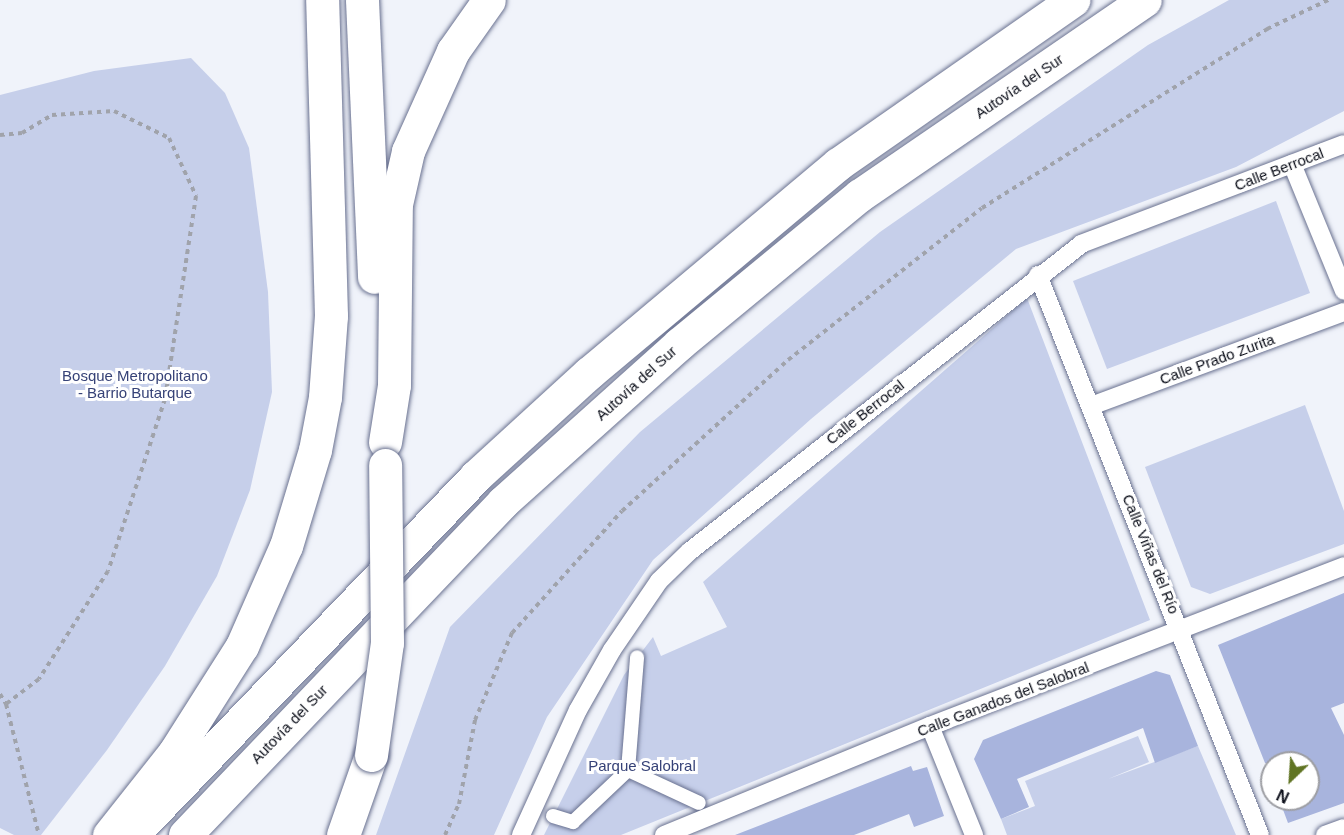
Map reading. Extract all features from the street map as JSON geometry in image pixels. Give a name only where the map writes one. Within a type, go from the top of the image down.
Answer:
[{"type":"highway","points":[[140,817],[174,753],[242,646],[286,546],[315,450],[325,396],[331,316],[322,0]]},
{"type":"highway","points":[[344,835],[371,755],[387,643],[390,565],[370,215],[362,0]]},
{"type":"highway","points":[[385,453],[394,385],[396,204],[408,151],[453,51],[489,0]]},
{"type":"highway","points":[[109,835],[140,817],[475,477],[588,373],[838,164],[1073,0]]},
{"type":"highway","name":"Autovía del Sur","points":[[186,834],[503,502],[679,344],[860,195],[1145,0]]},
{"type":"street","name":"Calle Berrocal","points":[[521,835],[578,710],[612,650],[659,582],[690,551],[1038,275],[1081,244],[1344,144]]},
{"type":"street","points":[[1292,164],[1344,291]]},
{"type":"street","name":"Calle Viñas del Río","points":[[1038,275],[1182,632],[1260,835]]},
{"type":"street","name":"Calle Prado Zurita","points":[[1091,406],[1344,312]]},
{"type":"street","name":"Calle Ganados del Salobral","points":[[664,835],[691,830],[930,726],[1182,632],[1344,566]]},
{"type":"street","points":[[553,816],[573,822],[628,770],[638,657]]},
{"type":"street","points":[[930,726],[974,835]]},
{"type":"street","points":[[628,770],[699,803]]},
{"type":"street","points":[[1325,835],[1344,828]]},
{"type":"path","points":[[445,835],[459,804],[475,720],[512,633],[622,511],[788,360],[982,208],[1267,29],[1328,0]]},
{"type":"path","points":[[0,135],[22,133],[52,116],[114,111],[169,138],[196,196],[165,399],[108,571],[39,679],[6,704]]},
{"type":"path","points":[[0,694],[6,704],[39,835]]},
{"type":"green space","points":[[1229,0],[1344,0],[1344,111],[1236,167],[1016,249],[811,419],[653,560],[547,717],[494,835],[376,835],[450,627],[640,432],[880,232],[1148,45]]},
{"type":"green space","name":"Bosque Metropolitano - Barrio Butarque","points":[[191,58],[225,93],[249,148],[268,292],[272,392],[250,490],[217,576],[165,666],[107,750],[41,835],[14,835],[0,828],[0,95],[94,71]]},
{"type":"green space","points":[[1276,201],[1310,293],[1107,369],[1073,281]]},
{"type":"green space","name":"Parque Salobral","points":[[1027,298],[1150,620],[621,835],[544,835],[624,675],[653,637],[661,656],[727,627],[703,582]]},
{"type":"green space","points":[[1305,405],[1344,511],[1344,544],[1210,594],[1191,587],[1145,467]]},
{"type":"green space","points":[[1138,736],[1149,762],[1108,779],[1198,746],[1236,835],[1007,835],[1001,819],[1035,806],[1025,781]]},
{"type":"building","points":[[1344,593],[1344,703],[1331,708],[1344,735],[1344,803],[1288,823],[1284,811],[1320,811],[1320,751],[1260,751],[1218,645]]},
{"type":"building","points":[[1156,671],[1170,675],[1198,746],[1155,763],[1143,728],[1017,779],[1029,807],[1001,819],[974,759],[983,740]]},
{"type":"building","points":[[911,766],[913,771],[927,767],[944,816],[914,827],[909,814],[854,835],[735,835]]}]
